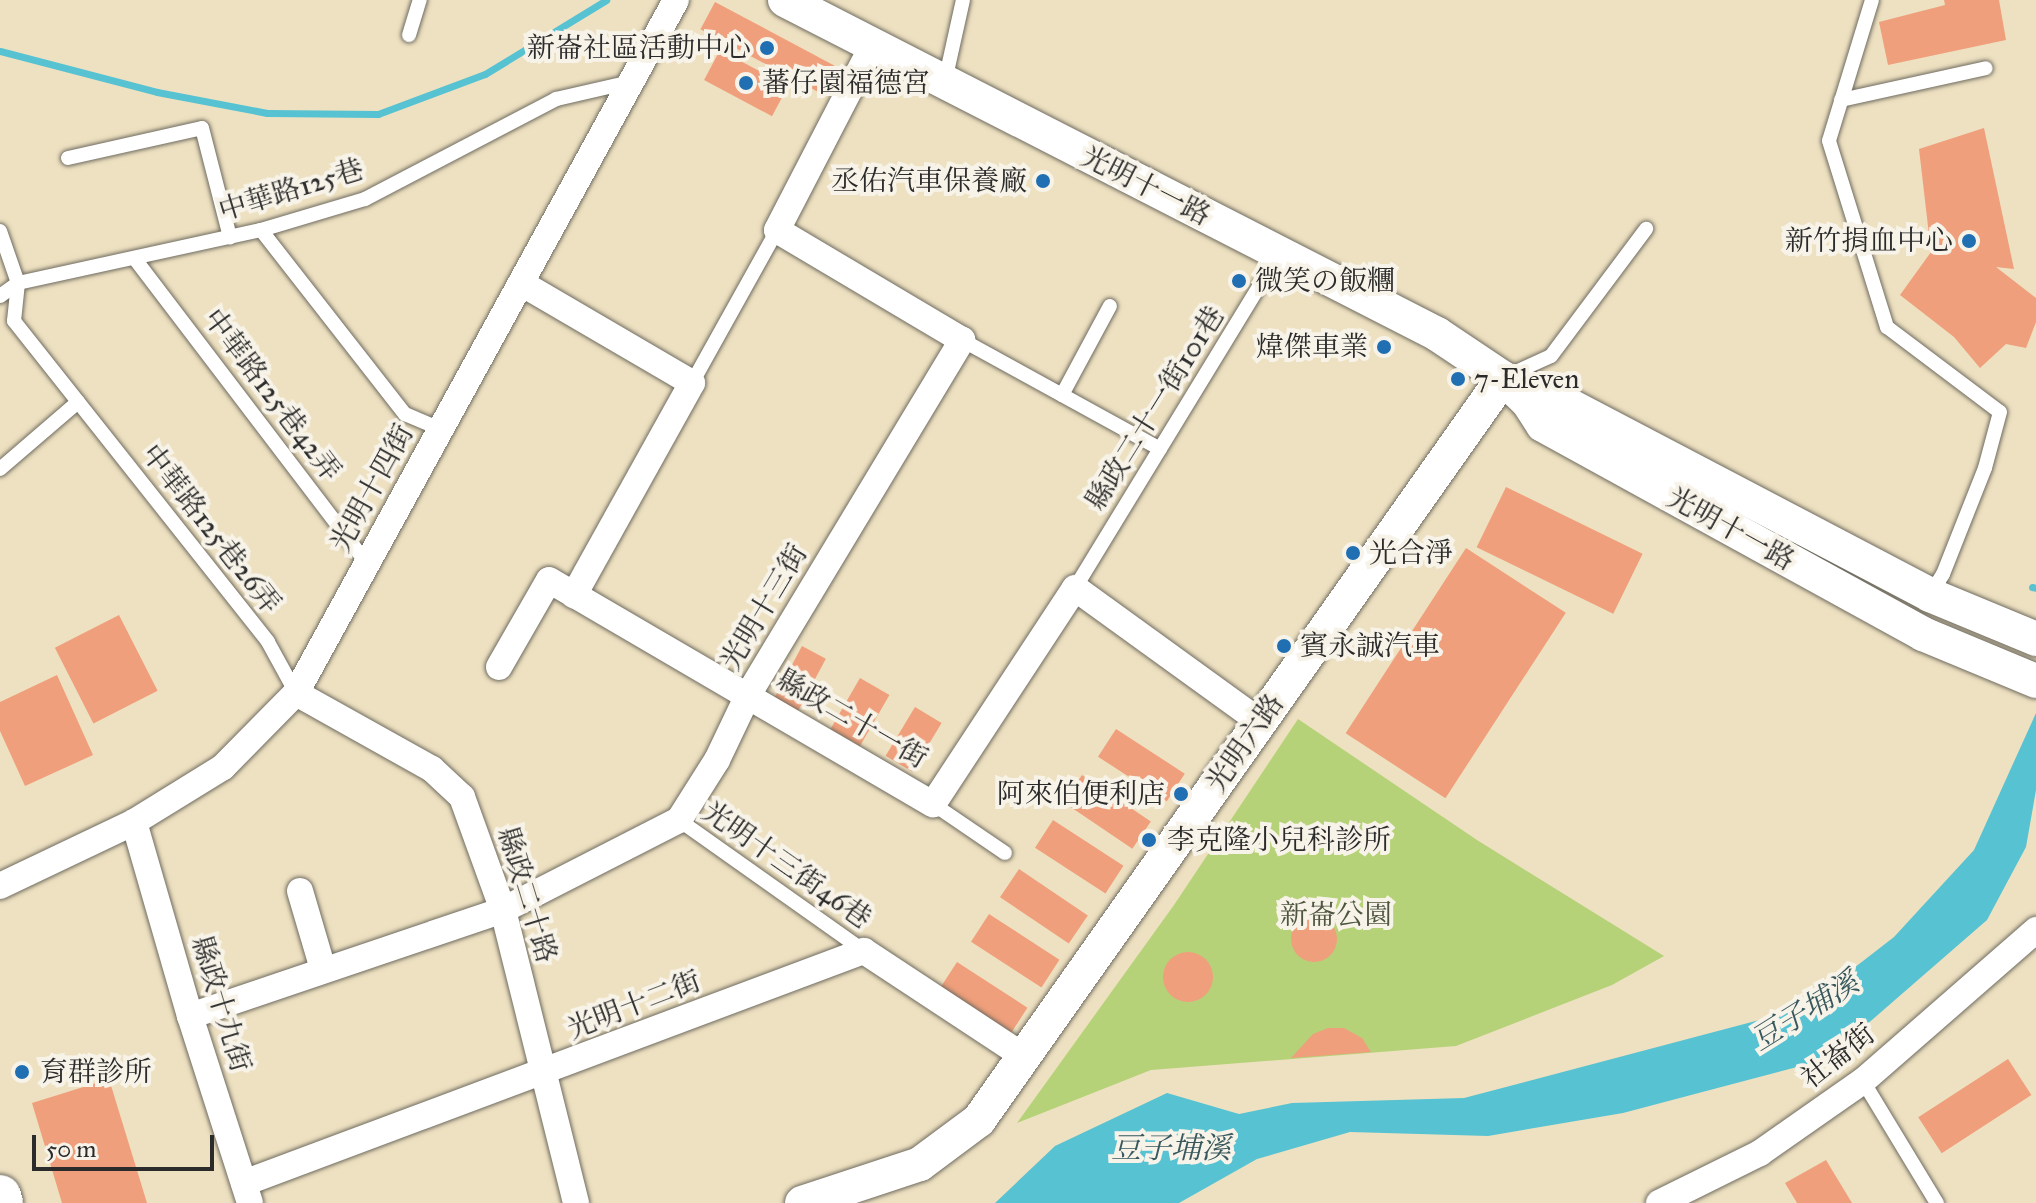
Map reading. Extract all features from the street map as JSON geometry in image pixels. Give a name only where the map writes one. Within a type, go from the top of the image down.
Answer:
[{"type":"main road","points":[[0,1196],[2,1203]]},
{"type":"street","name":"光明十四街","points":[[0,886],[134,822],[223,767],[296,693],[676,0]]},
{"type":"street","name":"光明十一路","points":[[786,0],[1437,334],[1503,378],[1528,402],[1543,425],[1923,634],[2036,681]]},
{"type":"street","points":[[873,45],[777,230],[962,340]]},
{"type":"street","points":[[521,283],[692,383],[574,595]]},
{"type":"street","name":"光明十三街","points":[[679,820],[717,760],[748,695],[962,340]]},
{"type":"street","name":"光明十一路","points":[[1503,378],[1559,400],[1930,595],[2036,639]]},
{"type":"street","name":"光明六路","points":[[802,1203],[920,1164],[979,1120],[1503,378]]},
{"type":"street","name":"縣政二十一街","points":[[499,667],[549,580],[933,804],[1075,588]]},
{"type":"street","points":[[1075,588],[1260,722]]},
{"type":"street","name":"縣政二十路","points":[[296,693],[432,769],[462,797],[503,910],[576,1203]]},
{"type":"street","points":[[190,1016],[503,910],[679,820]]},
{"type":"street","name":"縣政十九街","points":[[134,822],[190,1016],[247,1193]]},
{"type":"street","points":[[300,891],[323,969]]},
{"type":"street","name":"社崙街","points":[[1659,1203],[1760,1153],[1863,1081],[2036,930]]},
{"type":"street","points":[[864,951],[1025,1057]]},
{"type":"street","name":"光明十二街","points":[[247,1193],[542,1074],[864,951]]},
{"type":"lane","points":[[409,35],[420,0]]},
{"type":"lane","points":[[945,81],[963,0]]},
{"type":"lane","points":[[1872,0],[1829,141],[1887,327],[2000,412],[1985,468],[1943,574],[1930,595]]},
{"type":"lane","points":[[1841,100],[1986,68]]},
{"type":"lane","name":"中華路125巷","points":[[0,296],[18,283],[261,230],[365,199],[556,99],[630,82]]},
{"type":"lane","points":[[68,158],[202,128],[230,237]]},
{"type":"lane","points":[[1503,378],[1551,356],[1646,229]]},
{"type":"lane","points":[[261,230],[405,414],[440,429]]},
{"type":"lane","points":[[692,383],[777,230]]},
{"type":"lane","points":[[0,231],[18,283]]},
{"type":"lane","name":"縣政二十一街101巷","points":[[1075,588],[1278,255]]},
{"type":"lane","name":"中華路125巷42弄","points":[[135,259],[367,564]]},
{"type":"lane","name":"中華路125巷26弄","points":[[18,283],[14,321],[268,642],[296,693]]},
{"type":"lane","points":[[1062,395],[1110,306]]},
{"type":"lane","points":[[962,340],[1160,449]]},
{"type":"lane","points":[[0,469],[78,402]]},
{"type":"lane","points":[[933,804],[1005,853]]},
{"type":"lane","name":"光明十三街46巷","points":[[679,820],[864,951]]},
{"type":"lane","points":[[1863,1081],[1937,1203]]},
{"type":"green space","name":"新崙公園","points":[[1298,719],[1477,840],[1664,956],[1612,985],[1456,1046],[1151,1070],[1017,1123],[1174,905]]},
{"type":"water","name":"豆子埔溪","points":[[2036,713],[2036,790],[2026,847],[1987,920],[1827,1059],[1623,1113],[1488,1136],[1350,1132],[1257,1159],[1179,1203],[995,1203],[1055,1146],[1167,1093],[1239,1114],[1292,1103],[1464,1098],[1801,1009],[1894,937],[1974,850]]},
{"type":"building","points":[[1944,0],[1999,0],[2006,40],[1888,65],[1879,22],[1945,5]]},
{"type":"building","name":"新崙社區活動中心","points":[[715,2],[834,65],[820,93],[700,29]]},
{"type":"building","name":"蕃仔園福德宮","points":[[720,50],[788,86],[772,116],[704,80]]},
{"type":"building","name":"新竹捐血中心","points":[[1984,128],[2014,269],[1996,267],[2036,298],[2036,322],[2026,348],[2006,344],[1980,368],[1954,337],[1900,295],[1931,252],[1919,149]]},
{"type":"building","points":[[1506,487],[1643,554],[1613,614],[1477,547]]},
{"type":"building","points":[[1466,548],[1566,613],[1445,798],[1346,733]]},
{"type":"building","points":[[119,615],[158,691],[93,723],[55,648]]},
{"type":"building","points":[[802,646],[826,659],[797,713],[773,700]]},
{"type":"building","points":[[57,675],[93,755],[25,786],[0,731],[0,702]]},
{"type":"building","points":[[860,678],[889,695],[860,746],[830,729]]},
{"type":"building","points":[[915,707],[942,723],[912,772],[886,756]]},
{"type":"building","points":[[1116,729],[1185,774],[1167,801],[1098,757]]},
{"type":"building","points":[[1082,775],[1151,821],[1132,849],[1064,802]]},
{"type":"building","points":[[1053,820],[1123,866],[1105,893],[1035,848]]},
{"type":"building","points":[[1019,869],[1088,915],[1069,944],[1000,897]]},
{"type":"building","points":[[989,914],[1059,960],[1041,987],[971,942]]},
{"type":"building","points":[[1314,916],[1330,923],[1337,939],[1330,955],[1314,962],[1298,955],[1291,939],[1298,923]]},
{"type":"building","points":[[1188,952],[1205,960],[1213,977],[1205,994],[1188,1002],[1171,994],[1163,977],[1171,960]]},
{"type":"building","points":[[957,962],[1027,1008],[1009,1035],[939,990]]},
{"type":"building","points":[[1328,1028],[1344,1028],[1362,1038],[1371,1052],[1291,1058],[1313,1034]]},
{"type":"building","points":[[2008,1059],[2031,1095],[1942,1153],[1918,1117]]},
{"type":"building","points":[[109,1079],[147,1203],[62,1203],[32,1103]]},
{"type":"building","points":[[1826,1160],[1852,1203],[1797,1203],[1785,1183]]},
{"type":"waterway","points":[[0,51],[157,92],[267,113],[378,114],[485,74],[606,0]]},
{"type":"waterway","points":[[2032,587],[2036,588]]},
{"type":"place","name":"新崙社區活動中心","points":[[767,48]]},
{"type":"place","name":"蕃仔園福德宮","points":[[746,83]]},
{"type":"place","name":"丞佑汽車保養廠","points":[[1043,181]]},
{"type":"place","name":"新竹捐血中心","points":[[1969,241]]},
{"type":"place","name":"微笑の飯糰","points":[[1239,281]]},
{"type":"place","name":"煒傑車業","points":[[1384,347]]},
{"type":"place","name":"7-Eleven","points":[[1458,379]]},
{"type":"place","name":"光合淨","points":[[1353,553]]},
{"type":"place","name":"賓永誠汽車","points":[[1284,646]]},
{"type":"place","name":"阿來伯便利店","points":[[1181,794]]},
{"type":"place","name":"李克隆小兒科診所","points":[[1149,840]]},
{"type":"place","name":"育群診所","points":[[22,1072]]}]
